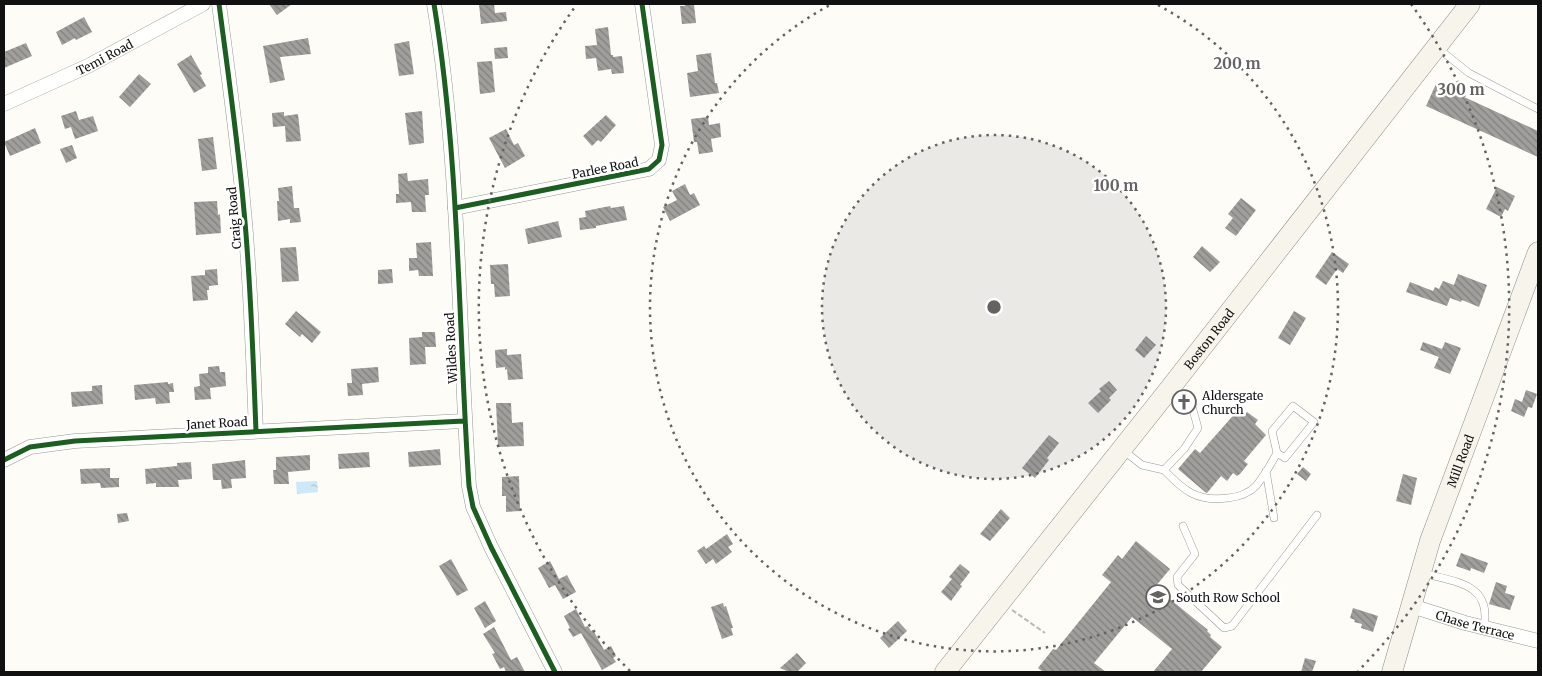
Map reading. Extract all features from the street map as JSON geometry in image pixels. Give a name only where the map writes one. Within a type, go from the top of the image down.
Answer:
[{"type":"main road","name":"Boston Road","points":[[944,672],[1171,387],[1470,4]]},
{"type":"main road","name":"Mill Road","points":[[1392,672],[1430,541],[1538,252]]},
{"type":"street","name":"Temi Road","points":[[4,104],[88,66],[203,4]]},
{"type":"street","name":"Craig Road","points":[[219,4],[244,211],[253,338],[256,431]]},
{"type":"street","name":"Wildes Road","points":[[434,4],[447,101],[455,208],[464,421],[469,486],[473,507],[491,547],[555,672]]},
{"type":"street","name":"Parlee Road","points":[[455,208],[649,169],[659,160],[662,144],[642,4]]},
{"type":"street","name":"Janet Road","points":[[4,460],[30,447],[75,441],[464,421]]},
{"type":"street","name":"Chase Terrace","points":[[1412,606],[1538,641]]},
{"type":"lane","points":[[1437,47],[1468,73],[1538,110]]},
{"type":"lane","points":[[1164,470],[1184,449],[1198,428],[1191,403],[1171,387]]},
{"type":"lane","points":[[1122,449],[1142,465],[1164,470],[1177,484],[1195,495],[1212,500],[1240,496],[1255,487],[1277,453],[1272,432],[1293,406],[1314,422],[1285,458],[1277,453]]},
{"type":"lane","points":[[1266,471],[1274,518]]},
{"type":"lane","points":[[1183,526],[1194,554],[1177,577],[1178,585],[1224,628],[1232,626],[1317,515]]},
{"type":"lane","points":[[1422,572],[1470,587],[1481,597],[1485,606],[1484,627]]},
{"type":"path","points":[[1001,602],[1045,633]]},
{"type":"water","points":[[317,481],[318,492],[297,494],[296,482]]},
{"type":"building","points":[[269,4],[292,4],[277,15]]},
{"type":"building","points":[[479,4],[494,4],[495,13],[506,12],[507,21],[481,24]]},
{"type":"building","points":[[684,4],[694,4],[696,23],[682,24],[680,6],[685,6]]},
{"type":"building","points":[[84,17],[92,32],[62,45],[56,32]]},
{"type":"building","points":[[608,27],[611,55],[613,57],[622,56],[624,73],[612,74],[611,69],[598,71],[596,58],[586,59],[585,46],[597,45],[595,29]]},
{"type":"building","points":[[308,38],[311,54],[280,57],[285,80],[270,83],[263,46]]},
{"type":"building","points":[[409,41],[414,74],[399,76],[394,44]]},
{"type":"building","points":[[26,43],[32,56],[4,68],[4,52]]},
{"type":"building","points":[[507,47],[508,58],[495,59],[494,48]]},
{"type":"building","points":[[711,53],[715,83],[717,83],[719,93],[690,97],[687,73],[698,71],[696,55]]},
{"type":"building","points":[[191,55],[202,74],[200,75],[206,86],[194,93],[177,64]]},
{"type":"building","points":[[492,61],[495,92],[480,94],[477,62]]},
{"type":"building","points":[[139,74],[151,84],[130,107],[119,97]]},
{"type":"building","points":[[1436,84],[1538,131],[1538,157],[1426,106]]},
{"type":"building","points":[[76,111],[79,120],[93,116],[98,131],[75,139],[71,127],[65,129],[61,116]]},
{"type":"building","points":[[422,111],[424,143],[409,145],[405,113]]},
{"type":"building","points":[[284,112],[284,116],[298,114],[301,141],[286,142],[285,126],[273,127],[272,113]]},
{"type":"building","points":[[606,115],[616,125],[601,142],[598,140],[592,146],[583,136]]},
{"type":"building","points":[[708,117],[709,125],[720,123],[721,137],[711,139],[713,152],[699,154],[697,142],[694,142],[691,119]]},
{"type":"building","points":[[35,128],[41,143],[10,156],[4,142]]},
{"type":"building","points":[[506,129],[514,145],[518,143],[525,156],[505,168],[489,138]]},
{"type":"building","points":[[213,137],[217,169],[202,171],[198,139]]},
{"type":"building","points":[[72,145],[77,158],[66,163],[60,149]]},
{"type":"building","points":[[407,173],[408,181],[428,179],[429,195],[425,195],[426,212],[412,212],[411,202],[396,203],[396,194],[399,194],[398,174]]},
{"type":"building","points":[[685,184],[690,195],[694,193],[700,205],[670,221],[663,207],[677,200],[672,191]]},
{"type":"building","points":[[292,186],[294,208],[299,208],[301,222],[290,223],[290,219],[278,221],[278,188]]},
{"type":"building","points":[[1497,187],[1515,196],[1508,211],[1505,209],[1501,217],[1486,209]]},
{"type":"building","points":[[1241,198],[1256,210],[1236,236],[1225,228],[1233,218],[1228,214]]},
{"type":"building","points":[[217,201],[221,233],[196,235],[194,202]]},
{"type":"building","points":[[610,206],[611,208],[624,206],[627,220],[580,230],[579,218],[586,217],[585,211]]},
{"type":"building","points":[[558,221],[562,237],[528,244],[525,229]]},
{"type":"building","points":[[431,242],[433,276],[419,276],[418,270],[409,271],[409,258],[417,258],[416,243]]},
{"type":"building","points":[[1202,246],[1220,262],[1210,272],[1193,257]]},
{"type":"building","points":[[296,247],[299,281],[282,282],[280,248]]},
{"type":"building","points":[[1332,252],[1349,264],[1343,273],[1337,269],[1326,285],[1315,277]]},
{"type":"building","points":[[508,264],[510,296],[495,297],[494,284],[491,284],[490,265]]},
{"type":"building","points":[[217,269],[218,285],[209,286],[209,290],[207,290],[208,300],[193,301],[191,276],[205,275],[205,270]]},
{"type":"building","points":[[392,269],[393,283],[378,284],[378,270]]},
{"type":"building","points":[[1458,274],[1487,285],[1479,307],[1462,300],[1461,302],[1450,298],[1447,306],[1406,292],[1410,282],[1433,291],[1435,287],[1439,289],[1443,281],[1454,285]]},
{"type":"building","points":[[296,311],[321,332],[312,343],[302,334],[300,337],[285,324]]},
{"type":"building","points":[[1294,311],[1306,318],[1290,345],[1278,338]]},
{"type":"building","points":[[422,332],[435,332],[436,347],[425,347],[426,364],[410,365],[409,338],[422,337]]},
{"type":"building","points":[[1146,336],[1156,345],[1144,358],[1135,350]]},
{"type":"building","points":[[1423,342],[1442,349],[1445,342],[1461,348],[1450,374],[1434,368],[1439,357],[1420,350]]},
{"type":"building","points":[[507,349],[507,355],[521,354],[523,379],[508,380],[505,367],[496,368],[495,350]]},
{"type":"building","points":[[219,366],[220,372],[225,372],[226,386],[210,388],[211,399],[195,400],[194,387],[200,386],[199,374],[208,373],[208,367]]},
{"type":"building","points":[[378,367],[379,382],[362,384],[363,395],[348,396],[347,383],[352,383],[351,369]]},
{"type":"building","points":[[1109,381],[1117,390],[1109,398],[1111,400],[1098,413],[1088,403],[1101,391],[1099,389]]},
{"type":"building","points":[[168,382],[168,384],[173,383],[174,392],[169,392],[170,403],[156,404],[155,398],[135,400],[134,385]]},
{"type":"building","points":[[102,385],[103,404],[72,407],[71,392],[92,391],[92,386]]},
{"type":"building","points":[[1526,390],[1537,394],[1532,408],[1528,407],[1524,417],[1511,411],[1515,399],[1522,402]]},
{"type":"building","points":[[496,403],[511,403],[512,423],[523,422],[524,446],[498,447]]},
{"type":"building","points":[[1238,410],[1244,416],[1247,412],[1258,420],[1255,424],[1266,435],[1244,461],[1248,464],[1240,474],[1237,476],[1233,473],[1227,481],[1221,476],[1207,493],[1178,469],[1195,449],[1200,453]]},
{"type":"building","points":[[1049,435],[1059,443],[1035,478],[1022,468]]},
{"type":"building","points":[[440,449],[441,465],[409,467],[408,452]]},
{"type":"building","points":[[369,452],[370,467],[339,469],[338,454]]},
{"type":"building","points":[[310,455],[310,470],[288,472],[289,484],[274,484],[273,470],[276,470],[276,457]]},
{"type":"building","points":[[245,460],[246,478],[231,479],[232,488],[222,489],[221,480],[213,480],[212,464]]},
{"type":"building","points":[[191,462],[192,479],[178,480],[179,487],[156,487],[156,483],[146,484],[145,469],[177,466],[177,463]]},
{"type":"building","points":[[1303,467],[1311,474],[1306,481],[1297,474]]},
{"type":"building","points":[[110,468],[110,478],[119,478],[119,487],[101,488],[100,483],[81,484],[80,469]]},
{"type":"building","points":[[1403,474],[1417,478],[1411,505],[1396,501]]},
{"type":"building","points":[[519,476],[520,511],[506,512],[506,496],[502,496],[502,477]]},
{"type":"building","points":[[1001,509],[1010,518],[990,541],[980,534]]},
{"type":"building","points":[[127,513],[129,521],[118,523],[117,514]]},
{"type":"building","points":[[727,534],[733,544],[728,547],[732,552],[716,564],[713,559],[706,564],[697,551],[704,546],[706,549]]},
{"type":"building","points":[[1136,541],[1170,569],[1155,587],[1208,630],[1211,635],[1210,637],[1222,647],[1201,672],[1153,672],[1172,649],[1132,617],[1094,663],[1106,672],[1043,672],[1038,668],[1053,649],[1056,650],[1111,582],[1102,575],[1118,555],[1122,559]]},
{"type":"building","points":[[1461,553],[1488,563],[1484,573],[1471,568],[1470,571],[1456,566]]},
{"type":"building","points":[[451,559],[468,590],[457,596],[439,566]]},
{"type":"building","points":[[550,561],[559,579],[567,575],[576,592],[563,599],[555,585],[549,588],[538,568]]},
{"type":"building","points":[[960,564],[970,572],[951,601],[941,592],[952,579],[949,577]]},
{"type":"building","points":[[1496,582],[1507,586],[1505,593],[1515,596],[1510,610],[1489,604]]},
{"type":"building","points":[[485,601],[496,621],[485,628],[474,608]]},
{"type":"building","points":[[723,603],[724,607],[726,606],[733,628],[731,628],[733,635],[722,639],[711,607]]},
{"type":"building","points":[[1353,608],[1378,616],[1373,632],[1361,628],[1362,624],[1354,622],[1355,620],[1350,618]]},
{"type":"building","points":[[576,609],[585,627],[588,626],[591,631],[593,630],[604,650],[611,646],[616,656],[613,658],[616,662],[602,670],[581,633],[573,637],[564,616]]},
{"type":"building","points":[[898,621],[907,631],[889,648],[880,638]]},
{"type":"building","points":[[494,627],[511,660],[517,657],[525,672],[506,672],[504,667],[500,669],[492,654],[495,653],[483,634]]},
{"type":"building","points":[[797,653],[806,663],[797,672],[789,672],[780,668]]},
{"type":"building","points":[[1305,658],[1316,661],[1312,672],[1301,672]]},
{"type":"cycle path","points":[[219,4],[242,185],[252,321],[256,431]]},
{"type":"cycle path","points":[[434,4],[443,64],[454,184],[469,486],[473,507],[491,547],[555,672]]},
{"type":"cycle path","points":[[455,208],[649,169],[659,160],[662,145],[642,4]]},
{"type":"cycle path","points":[[4,460],[30,447],[75,441],[464,421]]},
{"type":"place","name":"Aldersgate Church","points":[[1184,402]]},
{"type":"place","name":"South Row School","points":[[1158,597]]}]
